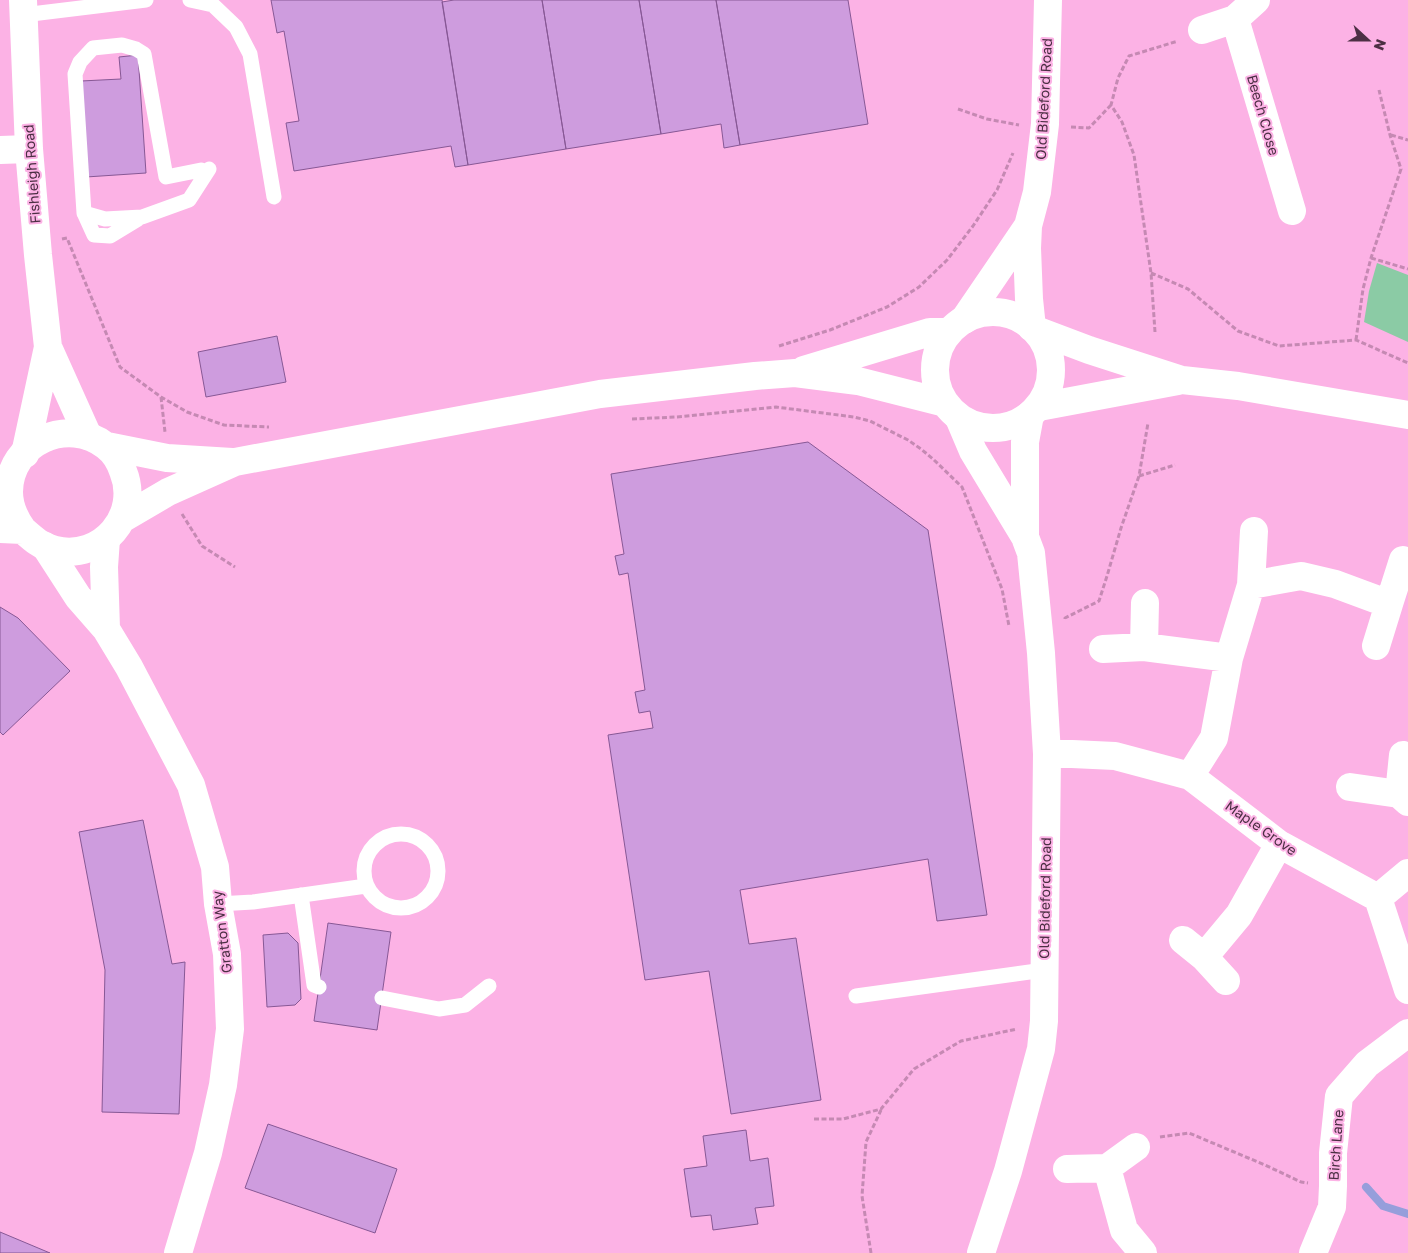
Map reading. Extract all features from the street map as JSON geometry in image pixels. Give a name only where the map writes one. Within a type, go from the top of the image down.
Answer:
[{"type":"street","name":"Old Bideford Road","points":[[1034,329],[1029,299],[1027,248],[1028,226],[1036,192],[1035,125],[1048,0]]},
{"type":"street","points":[[1202,30],[1236,19],[1256,0]]},
{"type":"street","name":"Fishleigh Road","points":[[23,8],[29,149],[48,347],[25,454]]},
{"type":"street","name":"Beech Close","points":[[1236,19],[1292,211]]},
{"type":"street","points":[[0,150],[29,149]]},
{"type":"street","name":"Old Bideford Road","points":[[957,326],[1028,226]]},
{"type":"street","points":[[795,373],[930,332],[957,326],[981,313],[1000,312],[1019,318],[1034,329],[1089,350],[1182,380],[1238,386],[1408,415]]},
{"type":"street","points":[[952,410],[936,386],[935,366],[939,348],[957,326]]},
{"type":"street","points":[[1034,329],[1047,348],[1051,368],[1049,389],[1035,411]]},
{"type":"street","name":"Fishleigh Road","points":[[48,347],[98,441]]},
{"type":"street","points":[[235,462],[167,458],[67,433],[48,436],[32,446],[19,460],[6,479],[15,519],[12,530],[55,550],[66,552],[87,549],[97,545],[114,529],[168,492],[235,462],[600,394],[795,373],[858,381],[952,410],[980,428],[1004,428],[1035,411],[1182,380]]},
{"type":"street","name":"Old Bideford Road","points":[[952,410],[973,451],[1025,537],[1031,553],[1041,653],[1047,754],[1044,1021],[1041,1049],[1012,1158],[981,1253]]},
{"type":"street","name":"Old Bideford Road","points":[[1025,537],[1025,442],[1035,411]]},
{"type":"street","points":[[98,441],[120,462],[127,480],[128,500],[114,529]]},
{"type":"street","name":"Gratton Way","points":[[106,629],[104,567],[114,529]]},
{"type":"street","points":[[1190,776],[1214,738],[1230,658],[1251,585],[1254,530]]},
{"type":"street","name":"Gratton Way","points":[[45,546],[78,597],[106,629],[129,667],[191,785],[216,867],[218,904],[227,954],[230,1029],[224,1076],[208,1153],[178,1253]]},
{"type":"street","points":[[1376,646],[1403,560]]},
{"type":"street","points":[[1251,585],[1301,576],[1335,584],[1389,604]]},
{"type":"street","points":[[1144,647],[1145,603]]},
{"type":"street","points":[[1103,649],[1144,647],[1230,658]]},
{"type":"street","name":"Maple Grove","points":[[1047,754],[1115,756],[1190,776],[1279,844],[1378,898]]},
{"type":"street","points":[[1350,787],[1404,798],[1402,755]]},
{"type":"street","points":[[1204,957],[1239,915],[1279,844]]},
{"type":"street","points":[[1408,873],[1378,898],[1408,990]]},
{"type":"street","points":[[1183,940],[1204,957],[1226,981]]},
{"type":"street","name":"Birch Lane","points":[[1313,1253],[1332,1207],[1333,1153],[1339,1096],[1367,1064],[1408,1033]]},
{"type":"street","points":[[1067,1169],[1107,1168],[1144,1142]]},
{"type":"street","points":[[1107,1168],[1124,1230],[1143,1253]]},
{"type":"lane","points":[[23,8],[146,0]]},
{"type":"lane","points":[[190,0],[214,2],[236,27],[250,54],[274,196]]},
{"type":"lane","points":[[122,45],[136,49],[144,54],[166,177],[205,170],[189,200],[142,218],[105,219],[84,213],[75,74],[80,62],[93,48],[122,45]]},
{"type":"lane","points":[[401,833],[415,836],[428,844],[436,856],[439,871],[436,885],[428,898],[416,906],[401,909],[387,907],[375,898],[366,886],[363,872],[366,857],[374,845],[386,836],[401,833]]},
{"type":"lane","points":[[218,904],[253,902],[366,886]]},
{"type":"lane","points":[[301,895],[314,986],[319,987]]},
{"type":"lane","points":[[856,996],[1044,970]]},
{"type":"lane","points":[[382,998],[439,1009],[466,1005],[489,986]]},
{"type":"path","points":[[1089,128],[1110,105],[1118,78],[1129,56],[1202,34],[1202,30]]},
{"type":"path","points":[[1356,340],[1363,289],[1401,169],[1379,90]]},
{"type":"path","points":[[1110,105],[1122,122],[1134,155],[1151,273],[1155,332]]},
{"type":"path","points":[[958,109],[987,119],[1035,125]]},
{"type":"path","points":[[1390,134],[1408,140]]},
{"type":"path","points":[[777,346],[830,330],[887,307],[919,287],[947,260],[997,190],[1017,144]]},
{"type":"path","points":[[67,238],[120,367],[161,397],[187,412],[224,426],[272,427]]},
{"type":"path","points":[[1372,258],[1408,269]]},
{"type":"path","points":[[1151,273],[1188,289],[1238,331],[1279,346],[1356,340],[1408,363]]},
{"type":"path","points":[[600,394],[628,420],[776,408],[854,417],[870,421],[908,440],[933,458],[962,487],[1002,589],[1010,628]]},
{"type":"path","points":[[1065,627],[1065,618],[1099,600],[1120,528],[1139,476],[1148,423]]},
{"type":"path","points":[[1139,476],[1175,465]]},
{"type":"path","points":[[871,1253],[862,1196],[866,1142],[881,1109],[914,1069],[961,1041],[1044,1021]]},
{"type":"path","points":[[814,1119],[843,1119],[881,1109]]},
{"type":"path","points":[[1144,1142],[1189,1133],[1301,1182],[1333,1186]]},
{"type":"green space","points":[[1377,263],[1408,275],[1408,342],[1364,322],[1369,291]]},
{"type":"building","points":[[271,0],[442,0],[468,165],[455,167],[451,146],[294,171],[286,123],[299,121],[284,31],[277,33]]},
{"type":"building","points":[[454,0],[542,0],[566,149],[468,165],[442,2]]},
{"type":"building","points":[[542,0],[639,0],[661,134],[566,149]]},
{"type":"building","points":[[639,0],[716,0],[740,145],[724,148],[721,124],[661,134]]},
{"type":"building","points":[[716,0],[848,0],[868,124],[740,145]]},
{"type":"building","points":[[138,55],[146,173],[86,177],[81,81],[121,79],[119,57]]},
{"type":"building","points":[[277,336],[286,382],[206,397],[198,352]]},
{"type":"building","points":[[808,442],[928,530],[987,915],[937,921],[928,859],[740,890],[749,944],[796,938],[821,1100],[731,1114],[709,971],[645,980],[608,735],[653,728],[650,711],[639,713],[635,692],[645,690],[628,573],[619,575],[615,556],[624,554],[611,474]]},
{"type":"building","points":[[0,607],[18,618],[70,671],[3,735],[0,732]]},
{"type":"building","points":[[143,820],[172,964],[185,962],[179,1114],[102,1112],[105,970],[79,832]]},
{"type":"building","points":[[328,923],[391,932],[377,1030],[314,1021]]},
{"type":"building","points":[[288,933],[298,943],[301,999],[295,1005],[267,1007],[263,935]]},
{"type":"building","points":[[268,1124],[397,1169],[375,1233],[245,1188]]},
{"type":"building","points":[[746,1130],[750,1161],[768,1158],[774,1206],[755,1208],[758,1224],[713,1230],[711,1215],[691,1217],[684,1169],[707,1166],[703,1136]]},
{"type":"building","points":[[0,1232],[50,1253],[0,1253]]},
{"type":"waterway","points":[[1366,1187],[1383,1206],[1408,1214]]}]
